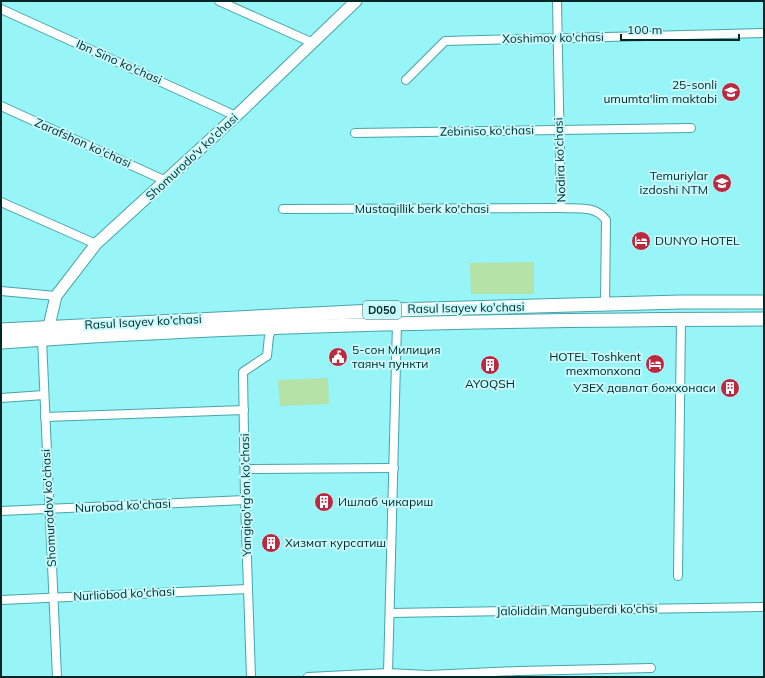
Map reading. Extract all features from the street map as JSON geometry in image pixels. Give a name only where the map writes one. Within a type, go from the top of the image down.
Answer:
[{"type":"main road","name":"Rasul Isayev ko'chasi","points":[[1,330],[49,326],[393,310],[681,302],[764,302]]},
{"type":"main road","points":[[681,302],[681,319]]},
{"type":"main road","name":"Rasul Isayev ko'chasi","points":[[1,342],[273,327],[396,323],[681,319],[764,320]]},
{"type":"street","points":[[219,1],[312,43]]},
{"type":"street","name":"Shomurodo'v ko'chasi","points":[[49,326],[56,296],[96,244],[236,116],[356,1]]},
{"type":"street","name":"Nodira ko'chasi","points":[[557,1],[561,208],[594,209],[606,220],[605,305]]},
{"type":"street","name":"Ibn Sino ko'chasi","points":[[1,9],[236,116]]},
{"type":"street","name":"Xoshimov ko'chasi","points":[[406,80],[445,40],[764,33]]},
{"type":"street","name":"Zarafshon ko'chasi","points":[[1,106],[166,181]]},
{"type":"street","name":"Zebiniso ko'chasi","points":[[355,133],[691,128]]},
{"type":"street","points":[[1,202],[96,244]]},
{"type":"street","name":"Mustaqillik berk ko'chasi","points":[[283,209],[561,208]]},
{"type":"street","points":[[1,290],[56,296]]},
{"type":"street","points":[[678,576],[681,319]]},
{"type":"street","points":[[388,673],[394,468],[396,323]]},
{"type":"street","name":"Yangiqo'rg'on ko'chasi","points":[[251,677],[244,469],[243,372],[266,356],[273,327]]},
{"type":"street","name":"Shomurodov ko'chasi","points":[[42,339],[48,509],[57,677]]},
{"type":"street","points":[[1,398],[44,395]]},
{"type":"street","points":[[45,417],[244,410]]},
{"type":"street","points":[[244,469],[394,468]]},
{"type":"street","name":"Nurobod ko'chasi","points":[[1,511],[245,500]]},
{"type":"street","name":"Nurliobod ko'chasi","points":[[1,600],[248,589]]},
{"type":"street","name":"Jaloliddin Manguberdi ko'chsi","points":[[390,613],[764,607]]},
{"type":"street","points":[[308,677],[388,673],[428,676],[605,673],[651,668]]},
{"type":"green space","points":[[534,262],[534,294],[471,294],[470,263]]},
{"type":"green space","points":[[328,378],[329,404],[280,406],[278,380]]},
{"type":"place","name":"25-sonli umumta'lim maktabi","points":[[731,92]]},
{"type":"place","name":"Temuriylar izdoshi NTM","points":[[722,183]]},
{"type":"place","name":"DUNYO HOTEL","points":[[641,241]]},
{"type":"place","name":"5-сон Милиция таянч пункти","points":[[338,357]]},
{"type":"place","name":"HOTEL Toshkent mexmonxona","points":[[655,364]]},
{"type":"place","name":"AYOQSH","points":[[490,365]]},
{"type":"place","name":"УЗЕХ давлат божхонаси","points":[[730,388]]},
{"type":"place","name":"Ишлаб чикариш","points":[[324,502]]},
{"type":"place","name":"Хизмат курсатиш","points":[[271,543]]}]
